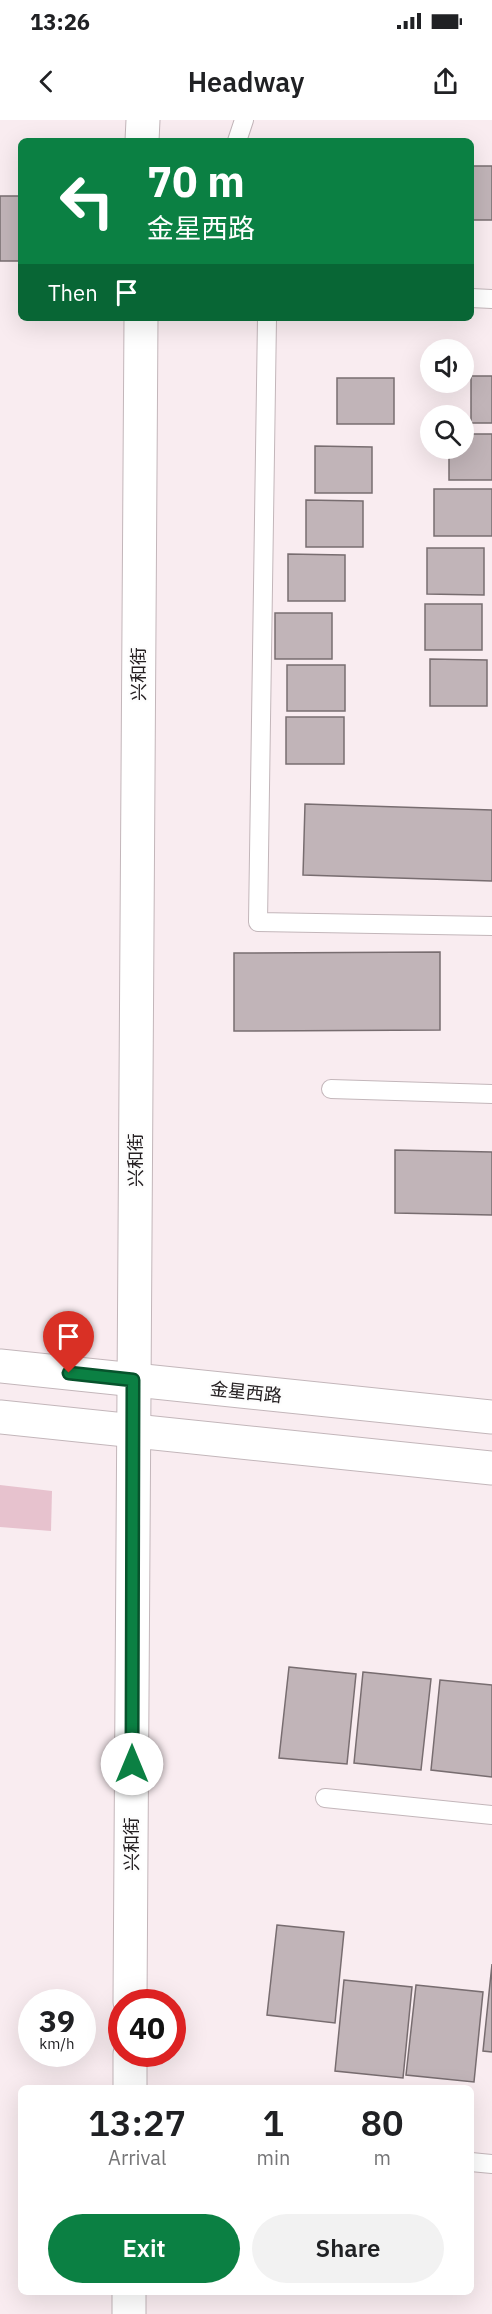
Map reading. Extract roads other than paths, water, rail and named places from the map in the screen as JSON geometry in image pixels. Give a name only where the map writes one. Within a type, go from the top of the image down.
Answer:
[{"type":"street","points":[[142,138],[143,120]]},
{"type":"street","name":"兴和街","points":[[130,1989],[141,321]]},
{"type":"street","name":"金星西路","points":[[0,1366],[492,1417]]},
{"type":"street","points":[[0,1417],[492,1468]]},
{"type":"street","points":[[130,2067],[130,2085]]},
{"type":"street","points":[[129,2295],[129,2314]]},
{"type":"lane","points":[[238,138],[244,120]]},
{"type":"lane","points":[[474,298],[492,298]]},
{"type":"lane","points":[[267,321],[258,922],[492,926]]},
{"type":"lane","points":[[331,1089],[492,1094]]},
{"type":"lane","points":[[325,1798],[492,1815]]},
{"type":"lane","points":[[474,2162],[492,2164]]}]
